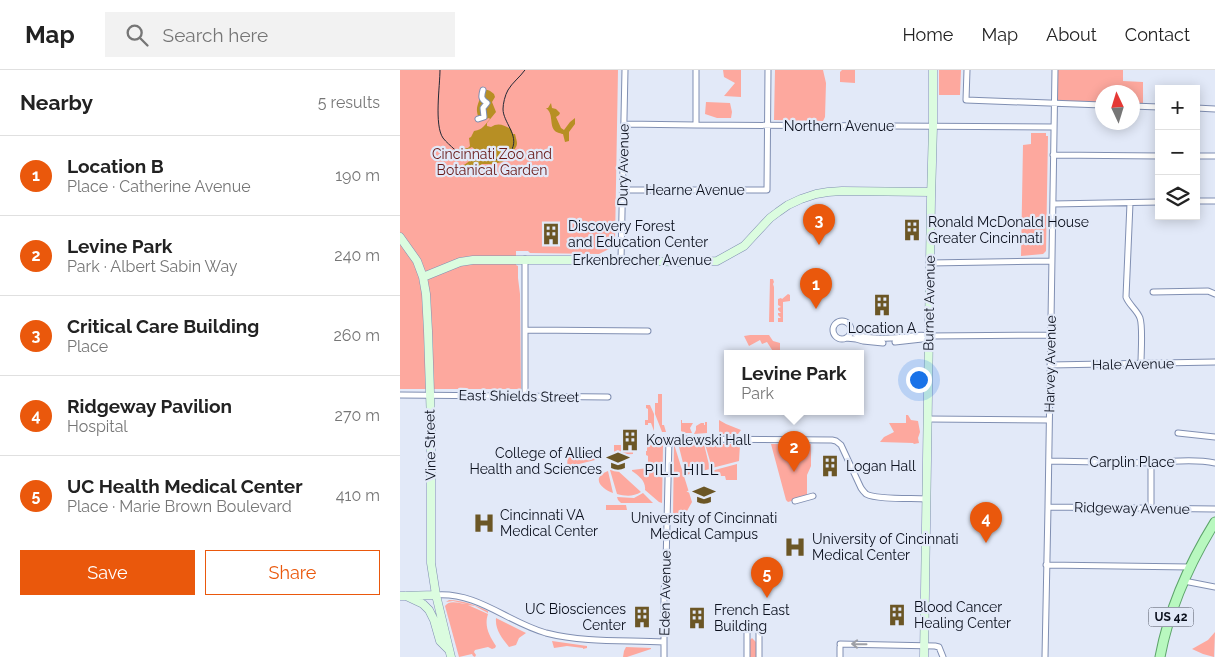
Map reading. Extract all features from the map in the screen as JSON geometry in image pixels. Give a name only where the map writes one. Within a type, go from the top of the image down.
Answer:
[{"type":"main road","name":"US 42","points":[[1160,657],[1175,602],[1183,581],[1215,522]]},
{"type":"street","name":"Dury Avenue","points":[[622,260],[625,70]]},
{"type":"street","points":[[696,70],[696,125]]},
{"type":"street","points":[[768,70],[768,125]]},
{"type":"street","name":"Burnet Avenue","points":[[924,657],[931,192],[934,126],[933,70]]},
{"type":"street","points":[[967,70],[966,100],[1095,105]]},
{"type":"street","name":"Harvey Avenue","points":[[1045,657],[1054,70]]},
{"type":"street","points":[[478,119],[484,117],[483,108],[487,103],[482,100],[483,90]]},
{"type":"street","points":[[1140,106],[1155,107]]},
{"type":"street","points":[[1200,108],[1215,109]]},
{"type":"street","name":"Northern Avenue","points":[[624,124],[1054,127]]},
{"type":"street","name":"Hearne Avenue","points":[[623,189],[767,190],[768,125]]},
{"type":"street","points":[[1053,155],[1155,156]]},
{"type":"street","points":[[1200,156],[1215,156]]},
{"type":"street","name":"Erkenbrecher Avenue","points":[[423,277],[460,262],[473,260],[717,261],[744,246],[778,212],[801,199],[822,193],[842,191],[931,192]]},
{"type":"street","points":[[1200,201],[1215,200]]},
{"type":"street","points":[[1053,204],[1155,202]]},
{"type":"street","points":[[1130,203],[1126,297],[1129,304],[1140,317],[1141,364]]},
{"type":"street","name":"Vine Street","points":[[400,237],[414,255],[423,277],[428,312],[431,566],[450,654]]},
{"type":"street","points":[[525,260],[525,397]]},
{"type":"street","points":[[930,263],[1052,260]]},
{"type":"street","points":[[1152,292],[1208,291],[1215,294]]},
{"type":"street","points":[[846,338],[851,331],[850,325],[845,321],[839,321],[834,324],[835,336],[840,339],[846,338],[863,342],[883,343]]},
{"type":"street","points":[[526,330],[648,331]]},
{"type":"street","points":[[851,331],[863,337],[898,337],[922,334],[929,336],[1051,335]]},
{"type":"street","points":[[895,342],[922,339],[929,336]]},
{"type":"street","name":"Hale Avenue","points":[[1050,365],[1215,362]]},
{"type":"street","name":"East Shields Street","points":[[400,395],[608,397]]},
{"type":"street","points":[[928,419],[1049,420]]},
{"type":"street","points":[[1178,433],[1215,437]]},
{"type":"street","name":"Eden Avenue","points":[[664,657],[669,439],[832,440],[839,443],[861,488],[866,494],[881,497],[926,499]]},
{"type":"street","name":"Carplin Place","points":[[1049,462],[1151,464],[1167,461],[1215,463]]},
{"type":"street","points":[[1150,508],[1151,464]]},
{"type":"street","points":[[795,501],[813,496]]},
{"type":"street","name":"Ridgeway Avenue","points":[[1048,508],[1215,509]]},
{"type":"street","points":[[1046,565],[1190,567]]},
{"type":"street","points":[[1183,581],[1215,588]]},
{"type":"street","points":[[403,596],[443,595],[469,598],[519,622],[554,635],[596,641],[664,642]]},
{"type":"street","points":[[403,596],[423,604],[429,610],[440,641],[450,654]]},
{"type":"street","points":[[747,657],[748,629]]},
{"type":"street","points":[[759,633],[759,657]]},
{"type":"street","points":[[840,657],[840,645],[935,646],[939,647],[943,657]]},
{"type":"green space","name":"Cincinnati Zoo and Botanical Garden","points":[[400,70],[618,70],[615,241],[611,248],[599,254],[516,251],[520,294],[521,389],[400,389]]},
{"type":"green space","points":[[723,70],[741,70],[741,97],[724,96],[735,83],[724,77]]},
{"type":"green space","points":[[775,70],[823,70],[826,83],[825,117],[823,121],[774,120]]},
{"type":"green space","points":[[842,70],[855,70],[855,83],[840,82],[840,72]]},
{"type":"green space","points":[[939,70],[961,70],[960,95],[939,95]]},
{"type":"green space","points":[[1055,70],[1123,70],[1123,81],[1143,82],[1143,106],[1140,106],[1140,85],[1095,85],[1095,105],[1054,103]]},
{"type":"green space","points":[[706,102],[730,103],[731,118],[717,118],[705,114]]},
{"type":"green space","points":[[1031,133],[1046,133],[1046,136],[1048,136],[1046,251],[1043,254],[1021,256],[1023,145],[1031,144]]},
{"type":"green space","points":[[770,279],[773,279],[774,282],[774,322],[769,322]]},
{"type":"green space","points":[[788,294],[790,295],[790,301],[783,302],[783,322],[778,322],[778,318],[781,318],[778,313],[781,313],[778,308],[781,307],[778,305],[778,299],[782,299]]},
{"type":"green space","points":[[769,335],[773,341],[780,343],[780,350],[772,350],[767,342],[762,344],[760,340],[749,346],[744,336]]},
{"type":"green space","points":[[658,394],[662,394],[662,425],[664,425],[666,432],[662,432],[655,414],[655,403],[658,403]]},
{"type":"green space","points":[[646,405],[650,405],[654,414],[654,431],[651,423],[645,425],[645,420],[648,420]]},
{"type":"green space","points":[[906,415],[911,420],[918,421],[919,443],[880,442],[884,437],[894,432],[889,423],[906,423]]},
{"type":"green space","points":[[681,420],[682,423],[693,423],[690,428],[692,433],[681,431]]},
{"type":"green space","points":[[719,420],[741,430],[738,434],[719,434]]},
{"type":"green space","points":[[705,422],[707,422],[707,433],[694,434],[696,426],[701,423],[705,425]]},
{"type":"green space","points":[[647,440],[652,440],[653,444],[657,444],[657,440],[661,440],[660,444],[663,445],[662,503],[645,490],[643,481],[632,471],[648,468],[648,456],[646,455]]},
{"type":"green space","points":[[678,443],[704,444],[710,469],[686,475]]},
{"type":"green space","points":[[674,444],[692,502],[687,511],[673,518]]},
{"type":"green space","points":[[705,444],[740,444],[739,461],[712,468]]},
{"type":"green space","points":[[771,444],[811,444],[811,466],[807,475],[807,495],[805,497],[788,502],[786,500]]},
{"type":"green space","points":[[614,445],[633,445],[633,454],[614,455]]},
{"type":"green space","points":[[568,452],[596,453],[596,455],[603,453],[603,458],[567,467]]},
{"type":"green space","points":[[737,464],[737,480],[726,480],[725,476],[720,474],[712,476],[711,471]]},
{"type":"green space","points":[[610,470],[617,470],[641,492],[629,496],[617,494]]},
{"type":"green space","points":[[608,471],[613,493],[605,489],[599,480]]},
{"type":"green space","points":[[643,493],[653,503],[621,503],[617,497],[634,498]]},
{"type":"green space","points":[[606,505],[626,505],[627,510],[606,510]]},
{"type":"green space","points":[[449,600],[468,603],[488,611],[488,613],[475,606],[468,605],[488,614],[487,626],[496,646],[495,648],[488,647],[475,650],[475,657],[472,654],[459,657],[445,606],[452,602],[466,604],[453,601],[446,602]]},
{"type":"green space","points":[[496,618],[526,633],[519,638],[516,645],[509,647],[498,630]]},
{"type":"green space","points":[[1215,632],[1214,657],[1192,649],[1208,640]]},
{"type":"green space","points":[[752,638],[757,643],[758,657],[749,657],[750,640]]},
{"type":"green space","points":[[552,641],[587,646],[587,648],[567,646],[554,648]]},
{"type":"green space","points":[[626,647],[651,648],[651,649],[623,657]]},
{"type":"shaded area","points":[[482,90],[490,91],[495,97],[492,102],[496,112],[487,123],[487,126],[501,125],[511,129],[513,134],[515,134],[517,145],[513,151],[514,154],[502,162],[482,164],[470,174],[461,177],[457,171],[457,165],[460,166],[468,163],[476,154],[476,151],[472,147],[454,157],[458,149],[468,148],[470,146],[469,138],[474,131],[482,128],[490,119],[478,116],[477,108]]},
{"type":"shaded area","points":[[551,103],[552,108],[560,113],[556,117],[561,128],[564,130],[575,118],[575,124],[569,132],[569,141],[565,142],[563,134],[553,129],[550,113],[546,108]]},
{"type":"railway","points":[[440,70],[438,115],[440,132],[443,138],[461,154],[486,160],[504,157],[512,149],[514,139],[504,114],[503,105],[508,90],[525,70]]},
{"type":"place","name":"Ronald McDonald House Greater Cincinnati","points":[[912,230]]},
{"type":"place","name":"Discovery Forest and Education Center","points":[[551,234]]},
{"type":"place","name":"Critical Care Building","points":[[819,245]]},
{"type":"place","name":"Location A","points":[[882,305]]},
{"type":"place","name":"Location B","points":[[816,309]]},
{"type":"place","name":"Kowalewski Hall","points":[[630,440]]},
{"type":"place","name":"College of Allied Health and Sciences","points":[[618,461]]},
{"type":"place","name":"Logan Hall","points":[[830,466]]},
{"type":"place","name":"Levine Park","points":[[794,472]]},
{"type":"place","name":"University of Cincinnati Medical Campus","points":[[704,495]]},
{"type":"place","name":"Cincinnati VA Medical Center","points":[[484,523]]},
{"type":"place","name":"Ridgeway Pavilion","points":[[986,543]]},
{"type":"place","name":"University of Cincinnati Medical Center","points":[[795,547]]},
{"type":"place","name":"UC Health Medical Center","points":[[767,598]]},
{"type":"place","name":"Blood Cancer Healing Center","points":[[897,615]]},
{"type":"place","name":"UC Biosciences Center","points":[[642,617]]},
{"type":"place","name":"French East Building","points":[[697,618]]},
{"type":"district","name":"PILL HILL","points":[[682,470]]}]
